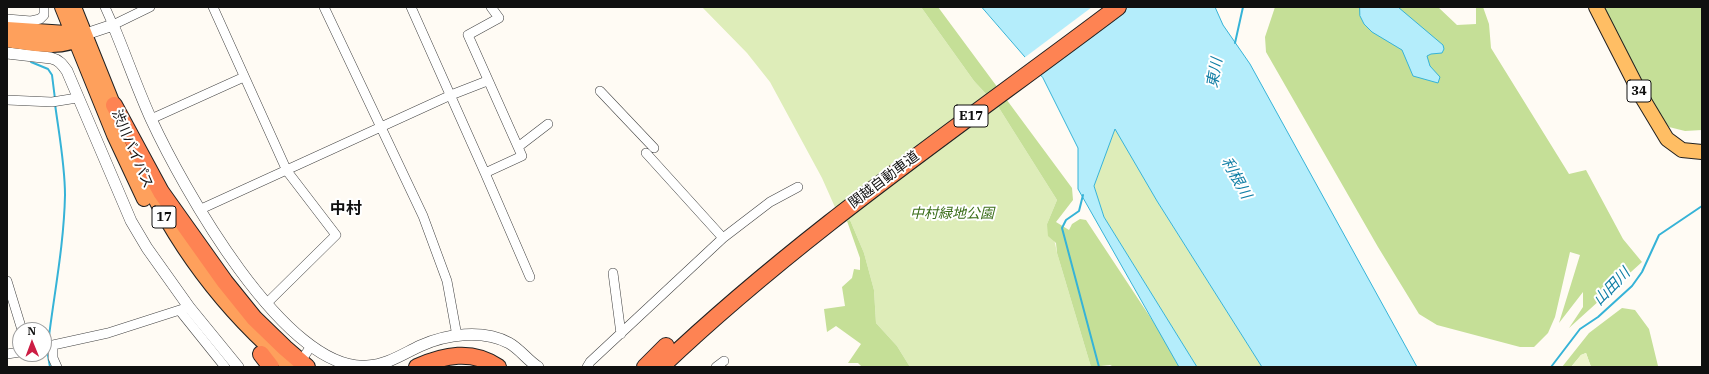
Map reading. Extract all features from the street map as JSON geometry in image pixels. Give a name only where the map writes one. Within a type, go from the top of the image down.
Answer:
[{"type":"highway","name":"渋川バイパス","points":[[62,7],[114,105],[146,183],[180,244],[210,285],[245,324],[291,367]]},
{"type":"highway","name":"渋川バイパス","points":[[74,7],[78,36],[128,169],[162,232],[194,280],[234,327],[275,367]]},
{"type":"highway","name":"関越自動車道","points":[[661,367],[822,220],[904,151],[1101,7]]},
{"type":"highway","name":"関越自動車道","points":[[645,367],[724,294],[822,220],[1118,7]]},
{"type":"highway","points":[[7,29],[78,36]]},
{"type":"highway","points":[[7,40],[52,45],[78,36]]},
{"type":"highway","points":[[114,105],[161,192],[225,282],[254,318],[285,348],[305,362]]},
{"type":"highway","points":[[261,354],[271,367]]},
{"type":"highway","points":[[417,367],[440,358],[466,355],[478,357],[498,367]]},
{"type":"main road","name":"34","points":[[1596,7],[1644,99],[1668,139],[1682,150],[1702,152]]},
{"type":"street","points":[[7,19],[36,20],[44,15],[44,7]]},
{"type":"street","points":[[105,7],[151,119],[175,166],[201,209],[235,264],[266,304],[311,346],[326,356],[345,365],[368,366],[391,360],[433,341],[456,336],[494,336],[509,343],[538,367]]},
{"type":"street","points":[[78,36],[113,25],[150,7]]},
{"type":"street","points":[[213,7],[286,171],[336,236],[266,304]]},
{"type":"street","points":[[324,7],[423,216],[447,281],[456,336]]},
{"type":"street","points":[[411,7],[530,277]]},
{"type":"street","points":[[485,173],[522,156],[487,81],[468,35],[499,18],[491,7]]},
{"type":"street","points":[[7,53],[57,59],[67,71],[131,221],[185,309],[225,367]]},
{"type":"street","points":[[151,119],[244,77]]},
{"type":"street","points":[[201,209],[451,95],[487,81]]},
{"type":"street","points":[[600,91],[723,238]]},
{"type":"street","points":[[7,100],[52,102],[78,98]]},
{"type":"street","points":[[518,147],[548,124]]},
{"type":"street","points":[[587,367],[723,238],[770,202],[798,187]]},
{"type":"street","points":[[612,273],[621,334]]},
{"type":"street","points":[[7,281],[20,322]]},
{"type":"street","points":[[52,345],[108,333],[185,309]]},
{"type":"street","points":[[185,309],[238,367]]},
{"type":"street","points":[[305,362],[311,346]]},
{"type":"street","points":[[52,354],[57,367]]},
{"type":"green space","name":"中村緑地公園","points":[[702,7],[921,7],[974,81],[999,108],[1057,200],[1047,224],[1055,243],[1091,367],[910,367],[897,346],[876,323],[874,290],[864,253],[850,220],[842,223],[822,178],[770,82],[747,53]]},
{"type":"green space","points":[[921,7],[938,7],[1072,188],[1073,200],[1056,222],[1069,230],[1072,224],[1080,219],[1086,220],[1162,335],[1179,367],[1114,367],[1110,365],[1091,367],[1057,253],[1056,243],[1048,236],[1047,224],[1057,200],[999,108],[974,81]]},
{"type":"green space","points":[[1275,7],[1438,7],[1457,25],[1476,24],[1476,7],[1483,7],[1489,24],[1491,48],[1569,174],[1586,170],[1623,239],[1642,262],[1569,328],[1583,307],[1583,292],[1559,323],[1580,255],[1570,252],[1555,317],[1548,333],[1534,347],[1520,347],[1437,325],[1419,314],[1378,247],[1266,52],[1265,37]]},
{"type":"green space","points":[[1601,7],[1702,7],[1702,130],[1685,131],[1669,127],[1656,110]]},
{"type":"green space","points":[[1115,128],[1157,201],[1262,367],[1197,367],[1104,217],[1094,186]]},
{"type":"green space","points":[[850,220],[864,253],[874,290],[876,323],[897,346],[910,367],[862,367],[858,363],[848,363],[861,344],[836,326],[827,332],[824,309],[845,306],[842,287],[852,278],[854,269],[860,270],[860,258],[847,221]]},
{"type":"green space","points":[[1622,308],[1635,310],[1649,329],[1658,366],[1667,367],[1591,367],[1586,353],[1581,355],[1571,367],[1562,367],[1589,333]]},
{"type":"green space","points":[[1586,353],[1591,367],[1571,367],[1581,355]]},
{"type":"water","name":"利根川","points":[[982,7],[1215,7],[1223,25],[1250,64],[1417,367],[1262,367],[1157,201],[1115,129],[1094,186],[1104,217],[1197,367],[1179,367],[1078,189],[1078,148],[1043,78]]},
{"type":"water","points":[[1360,7],[1398,7],[1443,45],[1444,49],[1442,53],[1427,56],[1430,66],[1440,77],[1438,83],[1413,76],[1402,50],[1372,32],[1364,24],[1360,16]]},
{"type":"pier","points":[[1092,7],[1129,7],[1038,75],[1024,58]]},
{"type":"waterway","name":"東川","points":[[1235,43],[1243,7]]},
{"type":"waterway","points":[[31,62],[48,69],[52,75],[55,99]]},
{"type":"waterway","points":[[51,322],[61,251],[65,195],[63,161],[55,104]]},
{"type":"waterway","points":[[1083,195],[1079,211],[1066,220],[1062,228],[1099,367]]},
{"type":"waterway","name":"山田川","points":[[1551,367],[1580,329],[1598,317],[1632,286],[1642,272],[1659,235],[1702,206]]},
{"type":"waterway","points":[[49,362],[50,367]]},
{"type":"district","name":"中村","points":[[346,209]]}]
